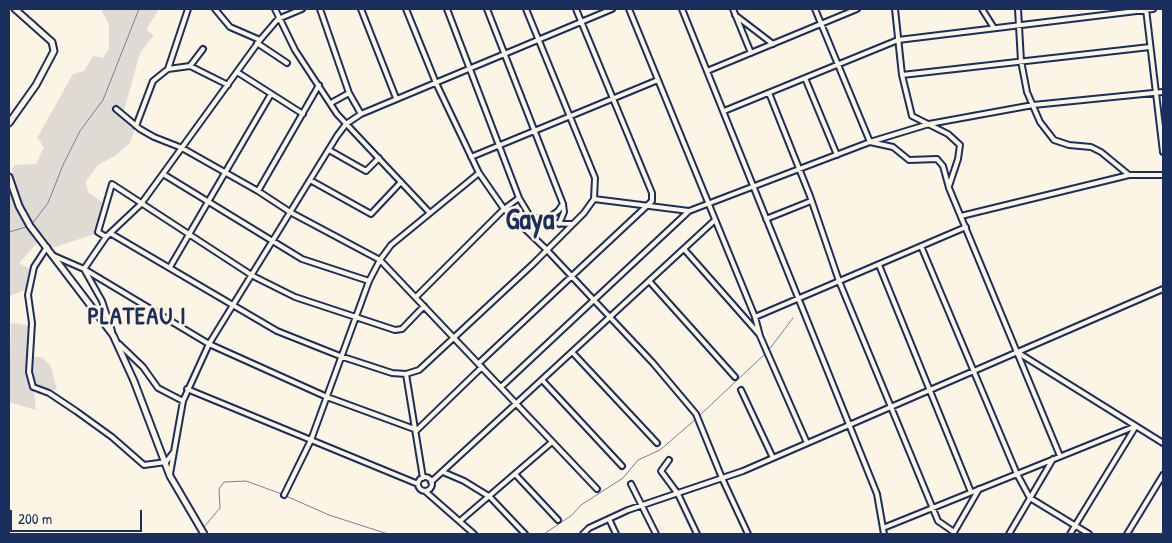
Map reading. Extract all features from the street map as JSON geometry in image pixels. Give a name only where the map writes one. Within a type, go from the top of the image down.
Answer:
[{"type":"street","points":[[9,123],[36,85],[54,52],[52,42],[15,9]]},
{"type":"street","points":[[168,69],[188,9]]},
{"type":"street","points":[[215,9],[230,27],[259,41],[287,63]]},
{"type":"street","points":[[276,9],[278,19],[319,86],[346,124],[429,212]]},
{"type":"street","points":[[84,269],[106,237],[141,204],[259,41],[278,19],[302,9]]},
{"type":"street","points":[[320,9],[349,93],[361,114]]},
{"type":"street","points":[[361,9],[396,98]]},
{"type":"street","points":[[406,9],[436,83],[479,173],[504,209],[571,276],[675,388],[696,414],[722,478],[748,534]]},
{"type":"street","points":[[447,9],[520,198],[531,218]]},
{"type":"street","points":[[487,9],[536,130],[563,204],[564,212],[559,224]]},
{"type":"street","points":[[110,233],[170,267],[234,308],[277,331],[340,356],[392,373],[406,374],[419,370],[584,213],[594,199],[595,178],[526,9]]},
{"type":"street","points":[[479,363],[652,201],[652,193],[612,98],[598,58],[576,9]]},
{"type":"street","points":[[170,476],[182,401],[187,389],[210,344],[346,124],[361,114],[396,98],[612,9]]},
{"type":"street","points":[[629,9],[755,317],[760,336],[807,443]]},
{"type":"street","points":[[682,9],[877,494],[884,534]]},
{"type":"street","points":[[733,9],[751,53]]},
{"type":"street","points":[[815,9],[870,142]]},
{"type":"street","points":[[707,71],[857,9]]},
{"type":"street","points":[[895,9],[902,75],[912,116],[948,134],[960,145],[958,159],[949,188]]},
{"type":"street","points":[[982,9],[994,28]]},
{"type":"street","points":[[1018,9],[1021,62],[1027,92],[1040,122],[1054,140],[1069,145],[1096,149],[1128,175]]},
{"type":"street","points":[[1146,9],[1163,152]]},
{"type":"street","points":[[724,111],[898,40],[1153,9]]},
{"type":"street","points":[[735,15],[773,44]]},
{"type":"street","points":[[902,75],[1150,47]]},
{"type":"street","points":[[190,66],[203,49]]},
{"type":"street","points":[[136,126],[153,81],[168,69],[190,66],[228,85]]},
{"type":"street","points":[[237,72],[302,114]]},
{"type":"street","points":[[805,78],[837,155]]},
{"type":"street","points":[[471,156],[658,80]]},
{"type":"street","points":[[258,191],[319,86]]},
{"type":"street","points":[[594,199],[689,211],[709,205],[870,142],[929,124],[1033,105],[1163,92]]},
{"type":"street","points":[[331,103],[349,93]]},
{"type":"street","points":[[769,93],[811,201],[839,281],[938,521],[954,533],[979,489]]},
{"type":"street","points":[[170,267],[272,94]]},
{"type":"street","points":[[116,109],[154,138],[182,148],[258,191],[290,212],[380,260],[597,489]]},
{"type":"street","points":[[870,142],[893,147],[909,160],[937,159],[943,166],[949,188],[1060,456]]},
{"type":"street","points":[[329,150],[366,171],[379,158]]},
{"type":"street","points":[[284,495],[311,440],[369,280],[380,260],[391,245],[479,173]]},
{"type":"street","points":[[162,174],[302,259],[369,280]]},
{"type":"street","points":[[961,216],[1128,175],[1163,175]]},
{"type":"street","points":[[9,177],[19,206],[30,226],[117,342],[170,476],[204,534]]},
{"type":"street","points":[[310,180],[371,214],[401,182]]},
{"type":"street","points":[[106,237],[98,232],[112,184],[253,276],[295,297],[395,330],[402,329],[424,306]]},
{"type":"street","points":[[416,298],[504,209],[520,198]]},
{"type":"street","points":[[766,219],[811,201]]},
{"type":"street","points":[[529,232],[542,220],[558,211],[563,204]]},
{"type":"street","points":[[504,209],[531,218],[559,224],[572,224]]},
{"type":"street","points":[[501,388],[689,211]]},
{"type":"street","points":[[425,491],[430,488],[431,482],[543,381],[609,317],[650,282],[715,220]]},
{"type":"street","points":[[755,317],[966,227]]},
{"type":"street","points":[[921,246],[1017,474],[1030,498],[1089,534]]},
{"type":"street","points":[[47,247],[34,267],[28,295],[32,323],[29,372],[33,387],[49,393],[76,411],[112,437],[144,465],[166,462],[173,453]]},
{"type":"street","points":[[684,249],[760,336]]},
{"type":"street","points":[[54,256],[84,269],[210,344],[327,397],[417,430]]},
{"type":"street","points":[[879,265],[972,492]]},
{"type":"street","points":[[84,269],[102,300],[113,335]]},
{"type":"street","points":[[650,282],[735,376]]},
{"type":"street","points":[[583,534],[589,528],[642,505],[743,471],[1163,289]]},
{"type":"street","points":[[117,342],[143,367],[158,388],[182,401]]},
{"type":"street","points":[[1017,352],[1163,443]]},
{"type":"street","points":[[573,353],[657,443]]},
{"type":"street","points":[[417,430],[482,368]]},
{"type":"street","points":[[406,374],[417,430],[423,478],[418,484]]},
{"type":"street","points":[[543,381],[622,466]]},
{"type":"street","points":[[187,389],[418,484],[420,490],[425,491],[474,534]]},
{"type":"street","points":[[741,390],[773,458]]},
{"type":"street","points":[[883,528],[1136,426]]},
{"type":"street","points":[[1070,534],[1136,426]]},
{"type":"street","points":[[460,522],[552,442]]},
{"type":"street","points":[[1009,534],[1053,459]]},
{"type":"street","points":[[669,460],[661,471],[678,494],[697,534]]},
{"type":"street","points":[[443,472],[464,481],[490,497],[526,534]]},
{"type":"street","points":[[515,474],[558,520]]},
{"type":"street","points":[[1127,534],[1163,475]]},
{"type":"street","points":[[423,478],[431,482]]},
{"type":"street","points":[[631,484],[656,534]]},
{"type":"street","points":[[609,519],[616,534]]},
{"type":"shaded area","points":[[101,9],[159,9],[146,30],[154,35],[140,53],[124,111],[136,125],[130,143],[115,156],[98,165],[86,181],[88,192],[103,203],[95,234],[52,248],[38,242],[19,263],[31,269],[29,289],[9,296],[9,179],[14,165],[36,164],[44,147],[37,138],[73,74],[84,71],[93,56],[103,58],[109,49],[109,24]]},
{"type":"shaded area","points":[[11,323],[33,326],[30,357],[42,357],[51,366],[57,390],[34,391],[36,410],[9,402]]},
{"type":"waterway","points":[[32,224],[48,203],[63,165],[80,131],[103,100],[139,9]]},
{"type":"waterway","points":[[9,232],[29,226]]},
{"type":"waterway","points":[[768,351],[793,318]]},
{"type":"waterway","points":[[699,416],[765,354]]},
{"type":"waterway","points":[[544,534],[572,515],[581,505],[623,478],[638,460],[660,450],[696,419]]},
{"type":"waterway","points":[[204,527],[220,508],[219,489],[224,482],[246,481],[282,494]]},
{"type":"waterway","points":[[286,496],[329,515],[388,534]]},
{"type":"district","name":"Gaya","points":[[530,221]]},
{"type":"district","name":"PLATEAU I","points":[[137,318]]}]
